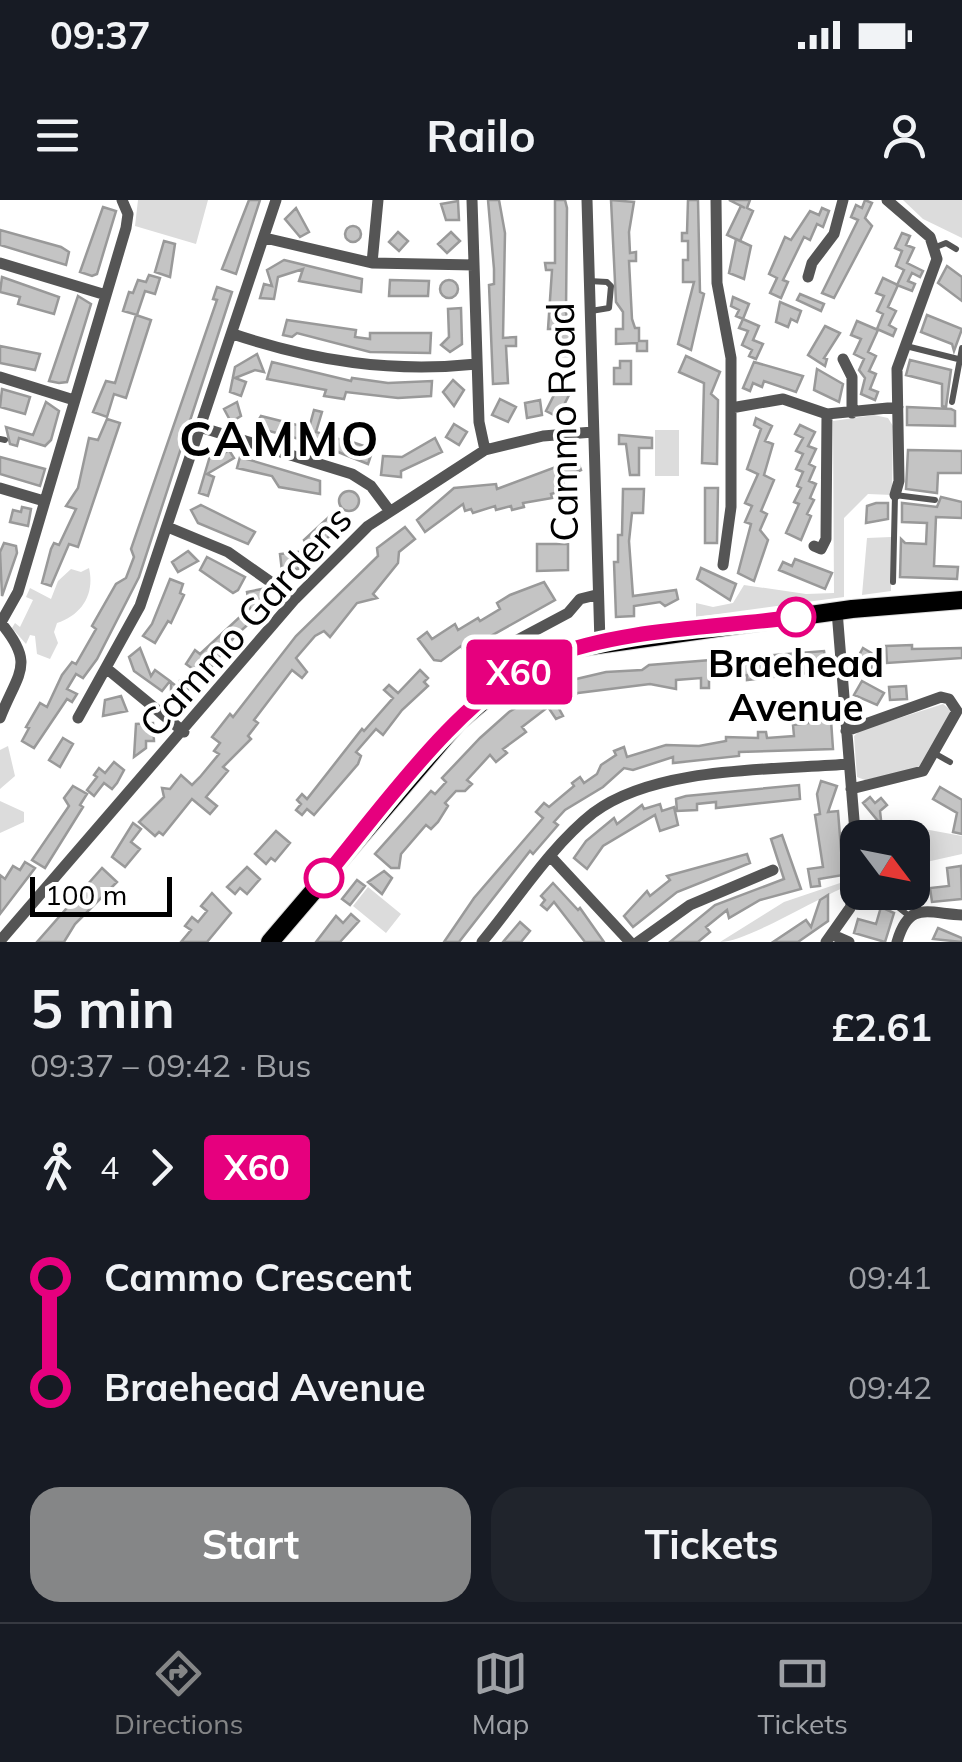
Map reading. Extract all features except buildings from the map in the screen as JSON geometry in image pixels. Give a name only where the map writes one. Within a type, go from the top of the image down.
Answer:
[{"type":"main road","points":[[270,942],[429,755],[488,694],[545,658],[600,643],[837,611],[962,600]]},
{"type":"street","points":[[78,718],[140,606],[170,528],[276,200]]},
{"type":"street","points":[[372,263],[378,200]]},
{"type":"street","points":[[472,200],[478,422],[485,450]]},
{"type":"street","name":"Cammo Road","points":[[587,200],[600,643]]},
{"type":"street","points":[[710,556],[724,561],[731,506],[731,358],[717,283],[716,200]]},
{"type":"street","points":[[808,277],[812,262],[834,234],[843,200]]},
{"type":"street","points":[[886,200],[922,229],[936,247],[933,272],[897,369],[899,478],[894,495]]},
{"type":"street","points":[[2,710],[23,658],[20,646],[0,623],[44,501],[106,295],[126,228],[126,201]]},
{"type":"street","points":[[264,238],[372,263],[474,265]]},
{"type":"street","points":[[0,263],[106,295]]},
{"type":"street","points":[[233,334],[353,365],[433,368],[476,364]]},
{"type":"street","points":[[843,360],[852,376],[852,413]]},
{"type":"street","points":[[0,377],[74,400]]},
{"type":"street","points":[[731,408],[783,399],[827,414],[898,407]]},
{"type":"street","points":[[814,546],[821,550],[826,539],[827,414]]},
{"type":"street","points":[[203,428],[352,474],[370,486],[389,510]]},
{"type":"street","name":"Cammo Gardens","points":[[0,942],[295,599],[342,550],[389,510],[485,450],[543,436],[593,432]]},
{"type":"street","points":[[899,478],[913,478]]},
{"type":"street","points":[[0,488],[44,501]]},
{"type":"street","points":[[170,528],[228,552],[295,599]]},
{"type":"street","points":[[480,660],[568,613],[580,599],[596,595]]},
{"type":"street","points":[[837,611],[853,820]]},
{"type":"street","points":[[106,668],[184,732]]},
{"type":"street","points":[[846,731],[941,697],[950,699],[956,711],[934,753],[917,774],[850,790]]},
{"type":"street","points":[[482,942],[552,858],[602,807],[659,784],[849,764]]},
{"type":"street","points":[[552,858],[630,942]]},
{"type":"street","points":[[638,942],[690,904],[767,870]]},
{"type":"street","points":[[844,910],[829,939],[849,942]]},
{"type":"street","points":[[897,942],[908,916],[962,915]]},
{"type":"lane","points":[[936,247],[946,243],[956,250]]},
{"type":"lane","points":[[589,281],[609,283],[612,301],[609,308],[590,311]]},
{"type":"lane","points":[[906,346],[958,359]]},
{"type":"lane","points":[[952,402],[962,348]]},
{"type":"lane","points":[[894,582],[894,495],[935,500]]},
{"type":"lane","points":[[934,753],[950,762]]},
{"type":"lane","points":[[901,910],[908,916]]},
{"type":"shaded area","points":[[138,200],[208,200],[196,244],[135,226]]},
{"type":"shaded area","points":[[903,200],[962,200],[962,238],[923,219]]},
{"type":"shaded area","points":[[874,415],[888,418],[893,426],[892,495],[868,494],[844,518],[844,597],[696,617],[696,603],[713,607],[733,603],[744,585],[806,594],[834,593],[833,421]]},
{"type":"shaded area","points":[[655,430],[679,430],[679,476],[655,476]]},
{"type":"shaded area","points":[[891,537],[891,591],[862,595],[867,538]]},
{"type":"shaded area","points":[[89,568],[90,586],[85,602],[73,615],[57,623],[54,632],[58,643],[50,659],[37,654],[35,636],[30,635],[26,644],[12,628],[15,623],[20,627],[33,600],[26,597],[30,588],[51,599],[58,581],[71,569],[81,572]]},
{"type":"shaded area","points":[[943,704],[952,711],[922,768],[865,780],[857,777],[854,736],[859,731]]},
{"type":"shaded area","points":[[8,746],[15,776],[0,789],[0,750]]},
{"type":"shaded area","points":[[0,801],[24,812],[24,822],[0,833]]},
{"type":"shaded area","points":[[930,830],[962,836],[962,854],[930,861]]},
{"type":"shaded area","points":[[840,883],[840,890],[763,928],[720,942],[784,902]]},
{"type":"shaded area","points":[[368,887],[401,914],[386,933],[353,906]]},
{"type":"bus line","name":"X60","points":[[324,878],[458,722],[488,694],[530,665],[600,643],[796,617]]},
{"type":"place","name":"Braehead Avenue","points":[[796,617]]},
{"type":"district","name":"CAMMO","points":[[280,438]]}]
